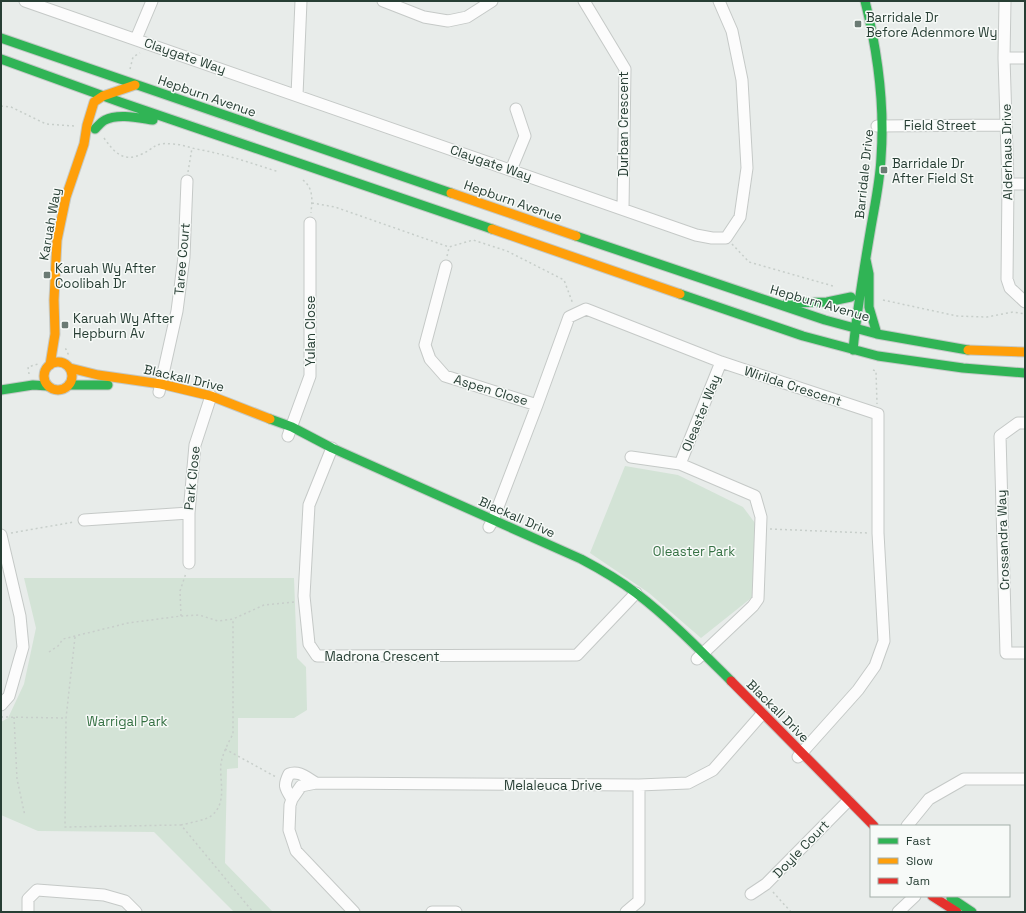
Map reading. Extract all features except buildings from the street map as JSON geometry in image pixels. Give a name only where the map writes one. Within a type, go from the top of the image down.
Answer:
[{"type":"main road","name":"Barridale Drive","points":[[852,350],[846,335],[850,297],[879,126],[867,41],[856,1]]},
{"type":"main road","name":"Barridale Drive","points":[[846,335],[866,260],[880,168],[879,126],[881,82],[876,47],[865,1]]},
{"type":"main road","name":"Hepburn Avenue","points":[[1,38],[758,299],[846,335],[852,350],[878,356],[963,368],[1025,373]]},
{"type":"main road","name":"Hepburn Avenue","points":[[1,59],[103,96],[796,333],[846,335],[877,334],[967,350],[1025,352]]},
{"type":"main road","points":[[88,68],[103,96],[136,85]]},
{"type":"main road","name":"Karuah Way","points":[[84,144],[95,128],[102,107],[103,96]]},
{"type":"main road","name":"Karuah Way","points":[[48,367],[55,334],[54,293],[57,240],[66,197],[84,144],[87,125],[94,102],[103,96]]},
{"type":"main road","points":[[95,128],[103,120],[114,118],[131,118],[152,120],[194,134],[217,135]]},
{"type":"main road","points":[[866,260],[869,274],[869,307],[877,334]]},
{"type":"main road","points":[[758,299],[785,303],[806,303],[827,302],[850,297]]},
{"type":"main road","name":"Karuah Way","points":[[55,334],[67,366]]},
{"type":"main road","points":[[1,390],[33,385],[48,386],[53,389],[63,390],[69,385],[73,375],[67,366],[59,362],[35,374]]},
{"type":"main road","name":"Blackall Drive","points":[[67,366],[98,376],[160,388],[209,400],[331,452],[491,524],[581,560],[605,572],[633,596],[668,620],[758,720],[799,756],[845,804],[870,834]]},
{"type":"main road","points":[[48,367],[44,378],[48,386]]},
{"type":"main road","points":[[1,381],[22,377]]},
{"type":"main road","name":"Blackall Drive","points":[[69,385],[86,384],[160,388]]},
{"type":"main road","name":"Blackall Drive","points":[[294,436],[331,452]]},
{"type":"main road","name":"Blackall Drive","points":[[700,656],[758,720],[799,756]]},
{"type":"main road","name":"Blackall Drive","points":[[845,804],[873,825]]},
{"type":"main road","points":[[934,897],[957,912]]},
{"type":"main road","points":[[950,897],[972,912]]},
{"type":"street","points":[[136,39],[152,1]]},
{"type":"street","points":[[297,95],[301,1]]},
{"type":"street","points":[[383,1],[424,16],[448,21],[467,16],[492,1]]},
{"type":"street","name":"Durban Crescent","points":[[584,1],[625,69],[623,210]]},
{"type":"street","points":[[718,1],[732,31],[742,80],[747,168],[740,218],[726,238]]},
{"type":"street","name":"Alderhaus Drive","points":[[1005,1],[1004,58],[1008,184],[1008,279],[1010,288],[1022,300]]},
{"type":"street","name":"Claygate Way","points":[[32,2],[696,235],[712,238],[726,238]]},
{"type":"street","points":[[1004,58],[1025,58]]},
{"type":"street","points":[[511,170],[525,136],[516,109]]},
{"type":"street","name":"Field Street","points":[[879,126],[1006,125]]},
{"type":"street","name":"Taree Court","points":[[160,388],[178,303],[184,257],[187,181]]},
{"type":"street","points":[[1008,184],[1025,184]]},
{"type":"street","name":"Yulan Close","points":[[294,436],[310,376],[310,223]]},
{"type":"street","name":"Aspen Close","points":[[446,266],[425,345],[430,359],[445,376],[537,405]]},
{"type":"street","name":"Wirilda Crescent","points":[[577,313],[586,309],[721,362],[878,414],[878,533],[884,641],[875,666],[858,690],[799,756]]},
{"type":"street","points":[[491,524],[569,317],[577,313]]},
{"type":"street","name":"Oleaster Way","points":[[680,464],[721,362]]},
{"type":"street","name":"Park Close","points":[[189,563],[189,513],[195,444],[209,400]]},
{"type":"street","name":"Crossandra Way","points":[[1025,423],[1018,423],[1000,436],[1006,653],[1025,653]]},
{"type":"street","name":"Madrona Crescent","points":[[331,452],[309,505],[304,596],[309,644],[317,656],[577,654],[633,596]]},
{"type":"street","name":"Oleaster Way","points":[[631,457],[680,464],[755,496],[761,517],[758,599],[753,606],[700,656]]},
{"type":"street","points":[[84,520],[189,513]]},
{"type":"street","points":[[1,705],[9,696],[23,646],[20,616],[5,535]]},
{"type":"street","name":"Melaleuca Drive","points":[[292,799],[301,786],[316,783],[639,785],[688,783],[713,770],[758,720]]},
{"type":"street","points":[[316,783],[300,773],[293,772],[289,774],[285,780],[284,783],[286,789],[292,799],[290,804],[289,830],[296,851],[354,912]]},
{"type":"street","points":[[908,825],[929,799],[964,778],[1025,779]]},
{"type":"street","points":[[626,912],[639,901],[639,785]]},
{"type":"street","name":"Doyle Court","points":[[751,894],[766,884],[845,804]]},
{"type":"street","points":[[28,912],[28,899],[37,890],[104,895],[125,901],[136,912]]},
{"type":"street","points":[[898,912],[914,897]]},
{"type":"street","points":[[432,912],[456,912]]},
{"type":"path","points":[[129,71],[133,57],[152,45]]},
{"type":"path","points":[[1,106],[11,107],[46,124],[78,126]]},
{"type":"path","points":[[103,137],[112,149],[125,157],[134,157],[142,154],[154,145],[172,144],[224,154],[283,173]]},
{"type":"path","points":[[187,181],[192,148]]},
{"type":"path","points":[[298,178],[308,184],[311,189],[312,203],[335,207],[449,247],[473,240],[507,251],[564,280],[577,313]]},
{"type":"path","points":[[726,238],[749,262],[834,287]]},
{"type":"path","points":[[879,299],[958,316],[987,317],[1013,312],[1025,314]]},
{"type":"path","points":[[5,535],[84,520]]},
{"type":"path","points":[[760,528],[878,533]]},
{"type":"path","points":[[181,616],[180,591],[189,563]]},
{"type":"path","points":[[49,652],[58,646],[63,640],[128,623],[199,615],[218,620],[232,619],[264,605],[298,601],[304,596]]},
{"type":"path","points":[[75,636],[66,718],[65,827],[181,825],[210,817],[219,808],[222,792],[221,764],[225,749],[233,734],[232,619]]},
{"type":"path","points":[[14,717],[17,779],[25,816]]},
{"type":"path","points":[[1,718],[66,718]]},
{"type":"path","points":[[225,749],[285,780]]},
{"type":"path","points":[[181,825],[253,912]]},
{"type":"path","points":[[766,884],[791,912]]},
{"type":"green space","name":"Oleaster Park","points":[[625,466],[678,475],[743,507],[758,527],[755,595],[701,638],[649,593],[590,553]]},
{"type":"green space","name":"Warrigal Park","points":[[24,578],[294,578],[297,658],[306,667],[307,710],[294,718],[238,718],[238,768],[227,769],[225,863],[273,912],[234,912],[154,832],[38,831],[1,815],[1,722],[8,718],[24,684],[36,628]]},
{"type":"traffic: fast","points":[[853,350],[861,288],[878,184],[882,138],[881,98],[877,59],[865,1]]},
{"type":"traffic: fast","points":[[1,38],[451,193]]},
{"type":"traffic: fast","points":[[1,59],[120,102],[492,229]]},
{"type":"traffic: fast","points":[[95,129],[101,123],[110,118],[122,116],[153,120]]},
{"type":"traffic: fast","points":[[576,236],[825,320],[877,334],[968,350]]},
{"type":"traffic: fast","points":[[866,260],[869,274],[869,307],[877,334]]},
{"type":"traffic: fast","points":[[680,294],[803,336],[878,356],[963,368],[1025,373]]},
{"type":"traffic: fast","points":[[787,303],[827,302],[851,297]]},
{"type":"traffic: fast","points":[[1,390],[33,385],[48,386]]},
{"type":"traffic: fast","points":[[69,385],[108,385]]},
{"type":"traffic: fast","points":[[270,419],[292,427],[332,448],[581,559],[623,584],[649,603],[685,635],[731,681]]},
{"type":"traffic: fast","points":[[951,898],[972,912]]},
{"type":"traffic: slow","points":[[50,365],[55,334],[54,300],[57,240],[66,197],[84,144],[87,125],[94,102],[103,96],[135,85]]},
{"type":"traffic: slow","points":[[451,193],[576,236]]},
{"type":"traffic: slow","points":[[492,229],[680,294]]},
{"type":"traffic: slow","points":[[968,350],[1025,352]]},
{"type":"traffic: slow","points":[[58,362],[68,366],[72,376],[68,386],[58,390],[48,386],[44,376],[48,366],[58,362]]},
{"type":"traffic: slow","points":[[70,368],[98,375],[161,384],[211,396],[270,419]]},
{"type":"traffic: jam","points":[[731,681],[873,825]]},
{"type":"traffic: jam","points":[[934,897],[957,912]]},
{"type":"place","name":"Barridale Dr Before Adenmore Wy","points":[[858,24]]},
{"type":"place","name":"Barridale Dr After Field St","points":[[884,170]]},
{"type":"place","name":"Karuah Wy After Coolibah Dr","points":[[47,275]]},
{"type":"place","name":"Karuah Wy After Hepburn Av","points":[[65,325]]}]
